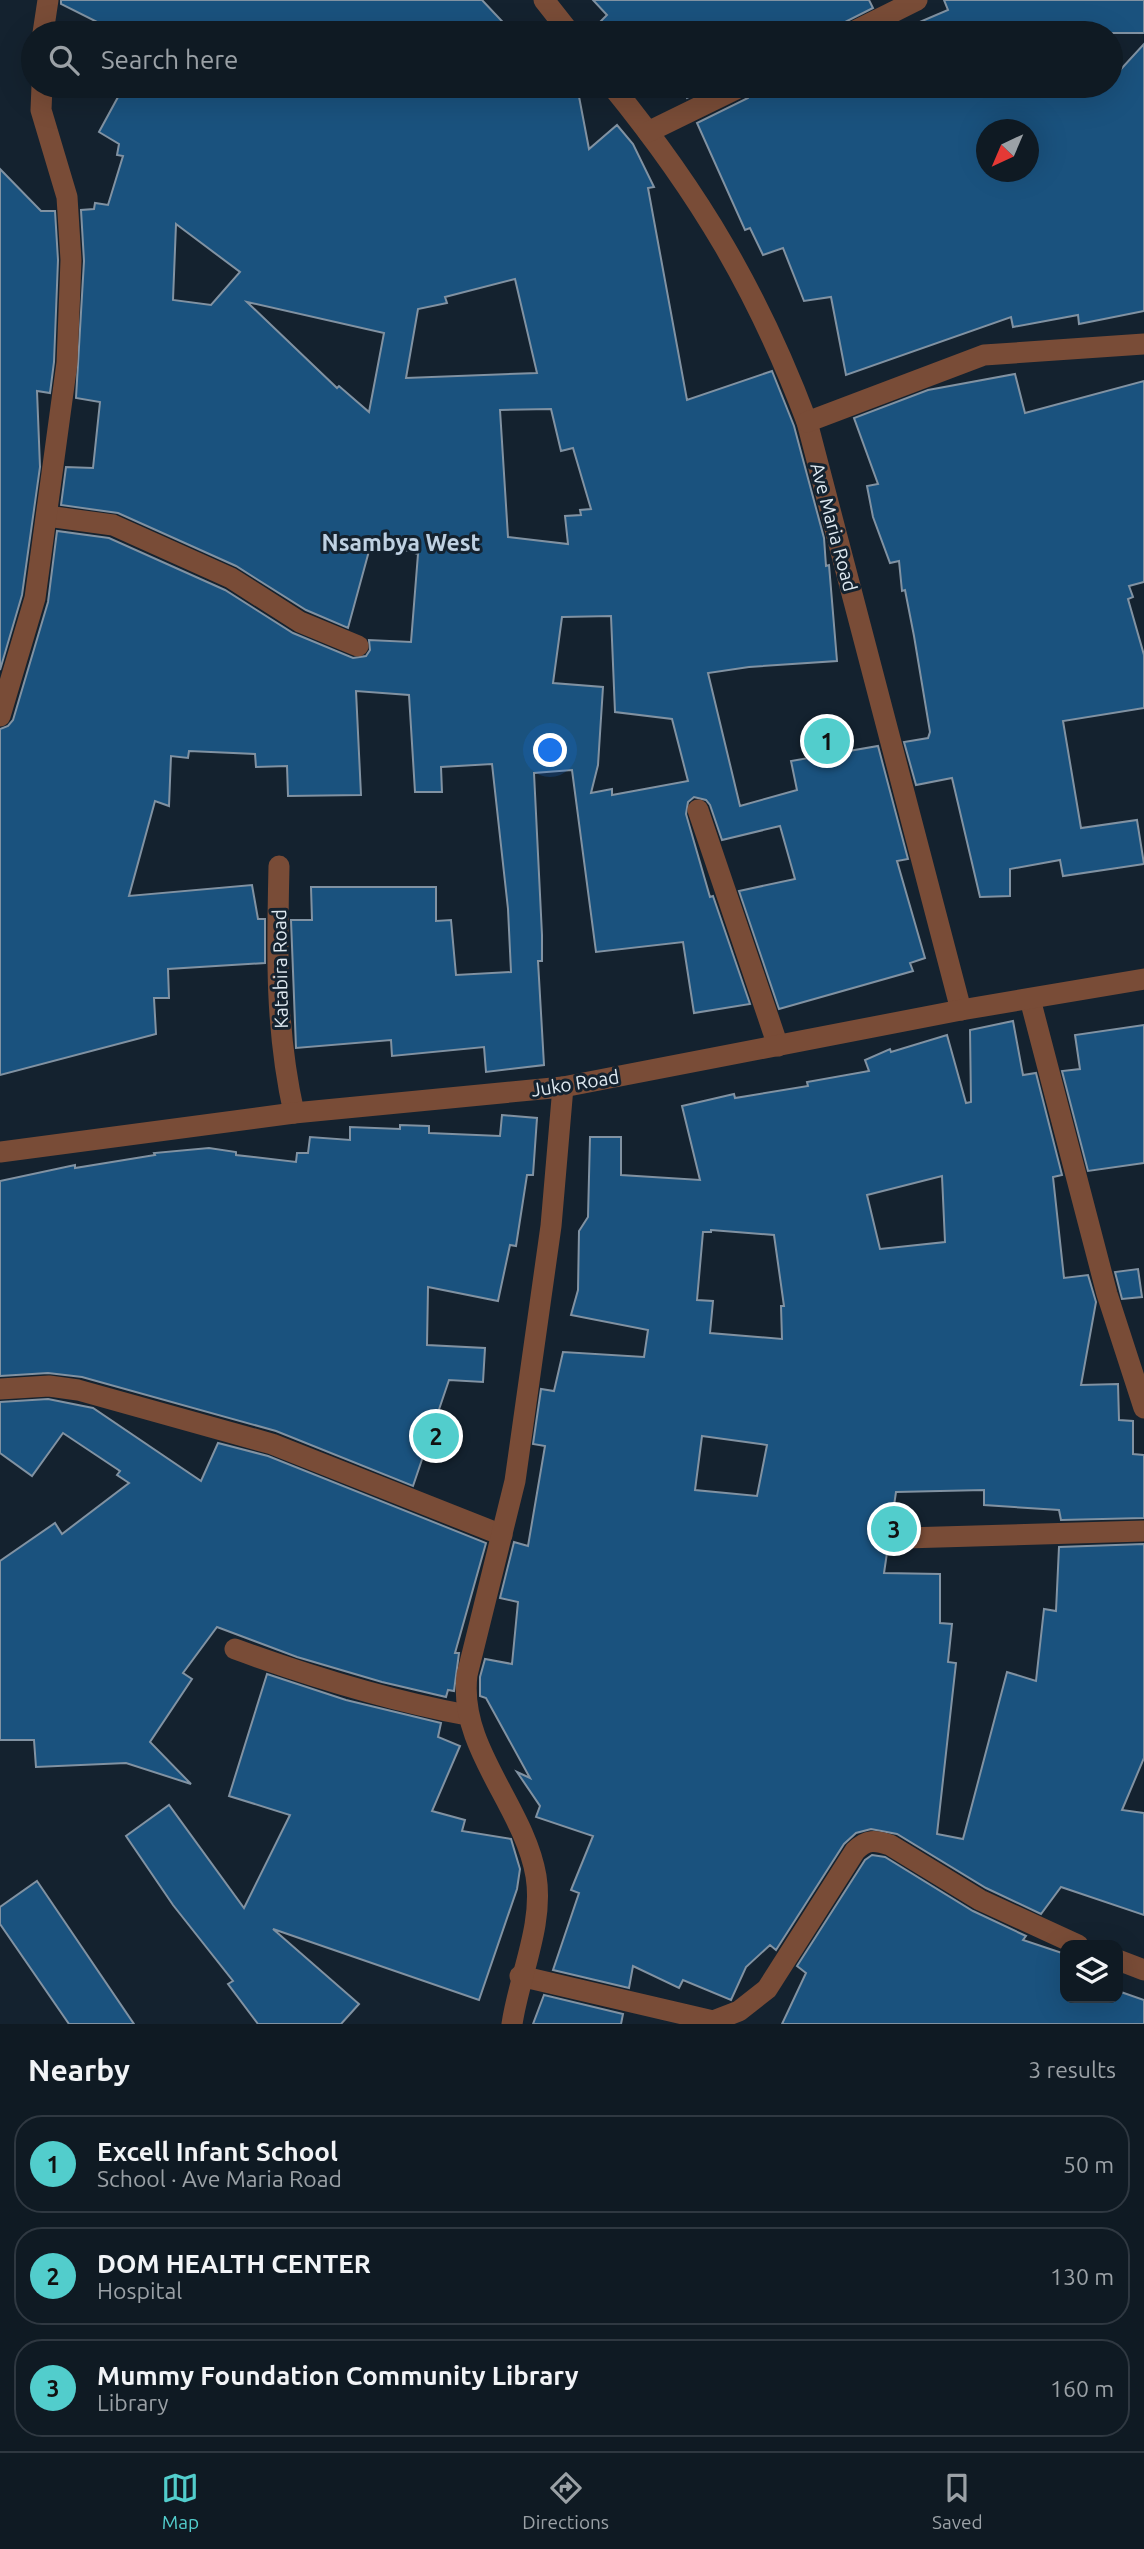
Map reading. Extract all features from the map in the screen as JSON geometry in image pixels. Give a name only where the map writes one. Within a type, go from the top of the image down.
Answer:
[{"type":"street","points":[[45,21],[48,0]]},
{"type":"street","points":[[544,0],[561,21]]},
{"type":"street","points":[[874,21],[917,0]]},
{"type":"street","points":[[0,716],[35,598],[67,363],[71,260],[67,197],[41,110],[42,98]]},
{"type":"street","name":"Ave Maria Road","points":[[621,98],[720,234],[761,310],[807,422],[961,1010]]},
{"type":"street","points":[[648,132],[717,98]]},
{"type":"street","points":[[807,422],[984,355],[1144,344]]},
{"type":"street","points":[[47,516],[113,525],[231,578],[300,622],[358,646]]},
{"type":"street","points":[[698,810],[778,1046]]},
{"type":"street","name":"Katabira Road","points":[[279,866],[276,980],[285,1071],[294,1113]]},
{"type":"street","name":"Juko Road","points":[[0,1152],[294,1113],[563,1087],[961,1010],[1144,979]]},
{"type":"street","points":[[1030,999],[1107,1294],[1144,1408]]},
{"type":"street","points":[[512,2024],[520,1976],[538,1910],[536,1876],[519,1827],[467,1715],[464,1699],[467,1675],[515,1481],[551,1226],[563,1087]]},
{"type":"street","points":[[0,1389],[27,1386],[78,1390],[272,1444],[502,1535]]},
{"type":"street","points":[[905,1538],[1144,1531]]},
{"type":"street","points":[[235,1649],[330,1684],[403,1703],[467,1715]]},
{"type":"street","points":[[520,1976],[713,2021],[739,2011],[767,1989],[855,1851],[864,1843],[876,1840],[890,1845],[980,1900],[1068,1940]]},
{"type":"street","points":[[1123,1962],[1144,1970]]},
{"type":"building","points":[[61,0],[482,0],[502,21],[95,21],[61,4]]},
{"type":"building","points":[[593,0],[869,0],[873,8],[847,21],[601,21],[607,15]]},
{"type":"building","points":[[944,0],[1144,0],[1144,33],[1123,33],[1123,21],[922,21],[948,10]]},
{"type":"building","points":[[1144,44],[1144,311],[1079,324],[1078,315],[1013,327],[1011,317],[846,375],[831,297],[804,301],[783,248],[763,255],[750,228],[745,230],[697,123],[748,98],[1123,98],[1123,67]]},
{"type":"building","points":[[117,98],[579,98],[589,149],[617,125],[633,144],[654,187],[648,188],[687,400],[772,371],[794,426],[824,538],[826,566],[829,565],[837,661],[749,667],[708,673],[740,806],[797,790],[791,761],[878,746],[908,859],[897,861],[925,958],[910,963],[913,971],[779,1009],[739,891],[795,879],[780,826],[722,840],[710,805],[706,800],[694,797],[688,802],[686,814],[710,897],[713,896],[750,1004],[694,1013],[683,942],[596,952],[572,770],[534,773],[542,935],[542,961],[538,961],[544,1065],[486,1072],[484,1047],[392,1056],[391,1040],[296,1048],[291,920],[312,920],[311,887],[436,887],[436,921],[451,920],[456,975],[511,972],[508,909],[492,764],[441,767],[442,792],[415,792],[409,695],[356,691],[361,795],[288,796],[287,766],[256,767],[255,754],[189,751],[188,758],[171,756],[169,806],[155,801],[129,896],[252,885],[258,919],[265,919],[265,963],[168,969],[169,998],[154,998],[156,1034],[0,1075],[0,729],[13,720],[48,602],[57,531],[109,538],[225,590],[293,633],[353,658],[366,656],[370,650],[369,640],[411,642],[418,554],[372,540],[348,628],[306,610],[236,566],[118,513],[61,505],[66,467],[93,468],[100,402],[76,398],[84,261],[81,210],[94,209],[95,203],[108,205],[123,156],[117,155],[119,144],[99,132]],"holes":[[[176,224],[240,272],[211,305],[173,300]],[[515,279],[537,373],[406,378],[418,309],[447,303],[445,297]],[[247,302],[384,333],[369,412],[339,386],[337,388]],[[551,409],[561,451],[573,448],[591,509],[580,510],[581,515],[565,516],[568,544],[508,537],[500,410]],[[611,616],[615,712],[672,719],[688,781],[612,795],[612,789],[591,793],[598,765],[603,687],[553,683],[562,617]]]},
{"type":"building","points":[[0,169],[41,211],[55,211],[58,260],[54,362],[50,393],[37,391],[40,467],[22,595],[0,670]]},
{"type":"building","points":[[1015,374],[1025,413],[1144,381],[1144,582],[1129,586],[1133,597],[1128,599],[1144,655],[1144,708],[1063,721],[1081,828],[1137,820],[1144,864],[1063,876],[1060,860],[1010,869],[1010,896],[980,897],[952,778],[916,785],[904,742],[928,738],[930,732],[905,590],[902,591],[899,561],[890,563],[873,517],[867,486],[878,484],[854,418],[928,390]]},
{"type":"building","points":[[1013,1021],[1023,1075],[1036,1073],[1062,1175],[1053,1177],[1064,1278],[1088,1275],[1096,1302],[1081,1385],[1118,1384],[1119,1420],[1133,1421],[1133,1454],[1144,1455],[1144,1518],[1061,1520],[1059,1510],[984,1505],[984,1490],[896,1492],[884,1573],[940,1574],[940,1623],[952,1624],[948,1662],[956,1663],[937,1834],[963,1839],[1007,1672],[1036,1681],[1044,1609],[1056,1611],[1059,1547],[1144,1544],[1144,1758],[1122,1810],[1144,1813],[1144,1915],[1061,1887],[1041,1914],[986,1888],[897,1834],[871,1829],[856,1833],[844,1844],[776,1950],[770,1945],[746,1967],[731,2000],[683,1980],[679,1988],[633,1966],[629,1988],[553,1970],[579,1893],[571,1890],[593,1836],[536,1817],[540,1806],[517,1772],[530,1778],[486,1698],[480,1696],[480,1677],[485,1659],[512,1664],[518,1602],[500,1598],[514,1542],[528,1546],[545,1446],[533,1444],[541,1389],[554,1391],[563,1352],[644,1357],[648,1330],[571,1315],[578,1290],[579,1231],[588,1217],[590,1137],[621,1137],[621,1175],[700,1180],[682,1106],[734,1094],[735,1098],[808,1086],[807,1082],[869,1071],[865,1060],[890,1049],[891,1052],[947,1035],[966,1103],[971,1102],[970,1030]],"holes":[[[942,1176],[945,1242],[880,1249],[867,1195]],[[703,1232],[774,1235],[784,1306],[781,1306],[782,1339],[710,1333],[713,1301],[697,1300]],[[702,1436],[767,1445],[757,1496],[695,1490]]]},
{"type":"building","points":[[1144,1025],[1144,1163],[1088,1171],[1062,1071],[1080,1069],[1075,1035]]},
{"type":"building","points":[[502,1115],[537,1118],[533,1175],[527,1175],[516,1246],[510,1245],[498,1301],[428,1287],[427,1345],[485,1348],[483,1382],[449,1380],[413,1486],[276,1431],[82,1377],[48,1373],[0,1376],[0,1181],[75,1165],[75,1168],[155,1155],[154,1153],[209,1148],[236,1152],[236,1155],[296,1162],[297,1153],[308,1153],[310,1137],[350,1140],[350,1127],[400,1129],[400,1125],[429,1126],[429,1133],[500,1136]]},
{"type":"building","points":[[1138,1269],[1142,1297],[1122,1299],[1115,1272]]},
{"type":"building","points":[[48,1399],[93,1408],[201,1481],[218,1443],[268,1456],[486,1543],[455,1653],[459,1653],[454,1691],[448,1690],[446,1697],[382,1682],[297,1657],[217,1627],[183,1673],[192,1679],[150,1742],[191,1784],[126,1763],[36,1767],[34,1740],[0,1740],[0,1561],[55,1523],[62,1534],[129,1483],[117,1475],[120,1471],[63,1433],[32,1476],[0,1453],[0,1402]]},
{"type":"building","points":[[267,1674],[346,1700],[441,1723],[438,1737],[460,1746],[432,1811],[465,1820],[462,1831],[511,1839],[520,1869],[517,1889],[479,2000],[273,1929],[359,2004],[341,2024],[258,2024],[228,1984],[233,1981],[173,1905],[126,1836],[169,1805],[244,1908],[290,1815],[229,1796]]},
{"type":"building","points":[[872,1855],[885,1857],[973,1911],[1026,1936],[1023,1940],[1060,1952],[1060,2003],[1123,2003],[1123,1993],[1144,2000],[1144,2024],[782,2024],[806,1973],[797,1966],[865,1860]]},
{"type":"building","points":[[37,1881],[134,2024],[69,2024],[0,1924],[0,1907]]},
{"type":"building","points":[[544,1995],[623,2014],[621,2024],[533,2024]]},
{"type":"place","name":"Excell Infant School","points":[[827,741]]},
{"type":"place","name":"DOM HEALTH CENTER","points":[[436,1436]]},
{"type":"place","name":"Mummy Foundation Community Library","points":[[894,1529]]},
{"type":"district","name":"Nsambya West","points":[[401,543]]}]
